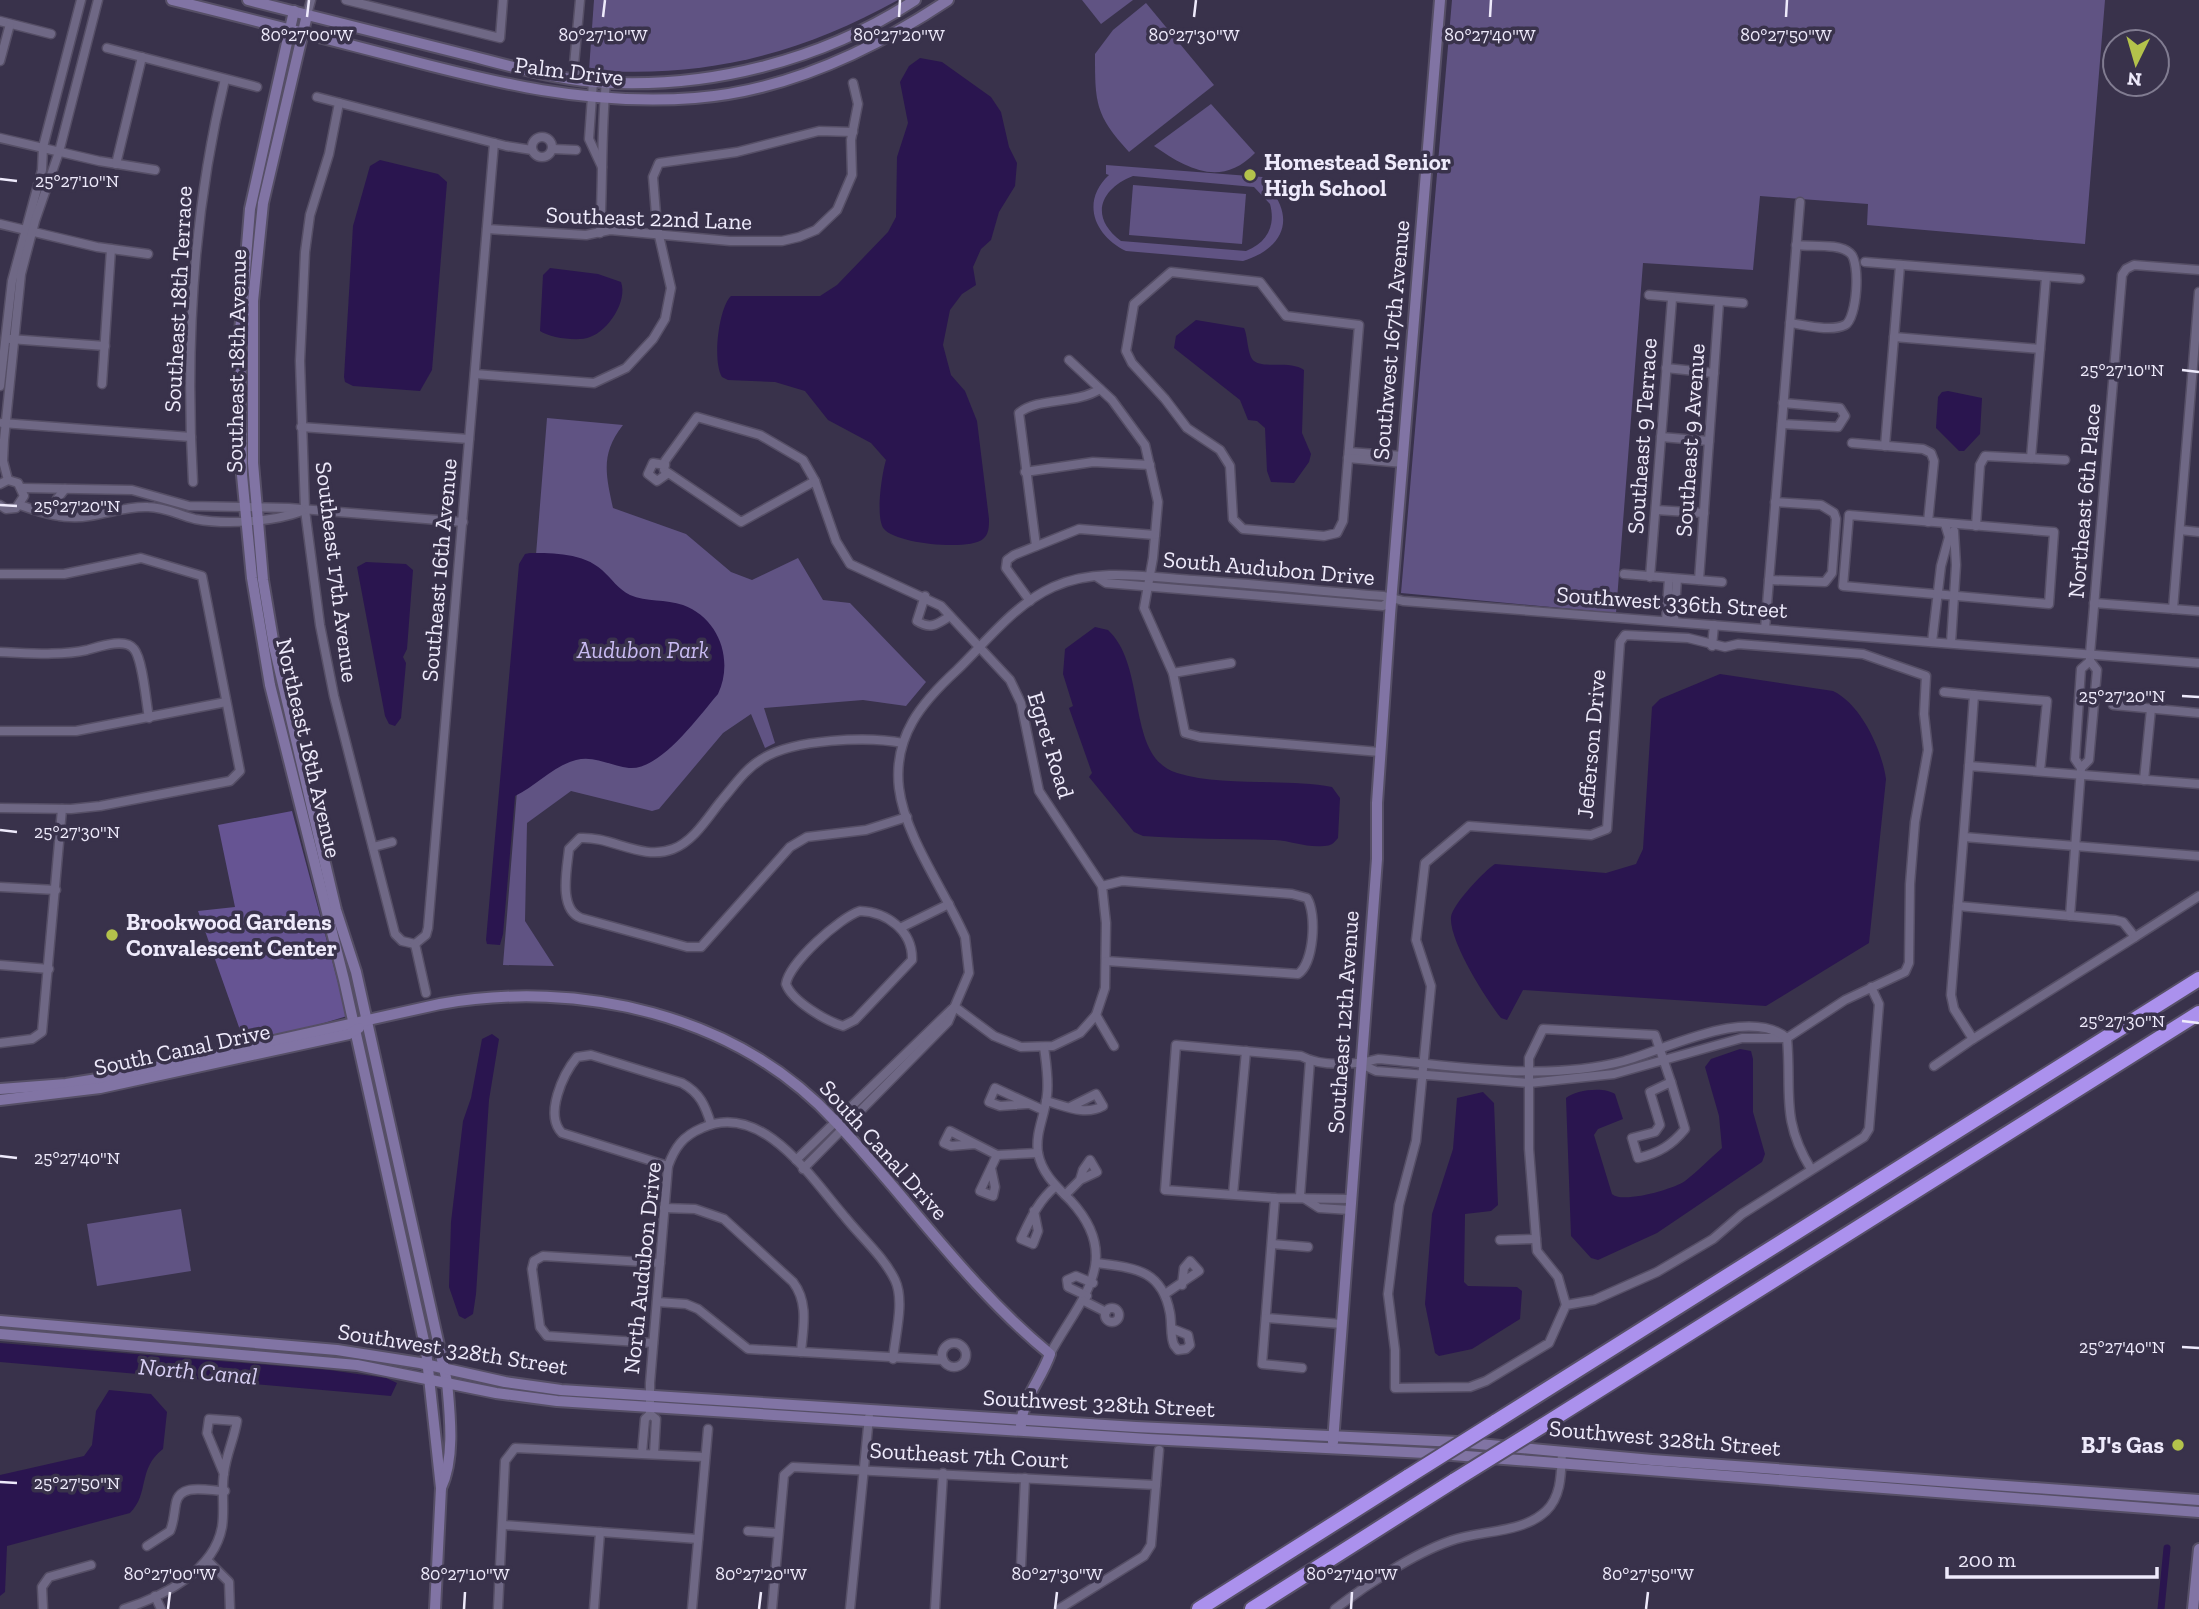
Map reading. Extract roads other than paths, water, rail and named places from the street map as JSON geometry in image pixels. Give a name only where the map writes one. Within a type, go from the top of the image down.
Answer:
[{"type":"highway","points":[[1199,1609],[2199,979]]},
{"type":"highway","points":[[1252,1609],[2199,1013]]},
{"type":"street","points":[[28,230],[42,170],[43,147],[81,0]]},
{"type":"street","points":[[98,0],[59,152],[28,230],[12,281],[3,423],[4,482],[23,488],[132,490],[189,506],[305,510],[463,522]]},
{"type":"street","name":"Palm Drive","points":[[172,0],[479,79],[605,100],[697,98],[783,80],[847,58],[893,36],[948,0]]},
{"type":"street","name":"Palm Drive","points":[[248,0],[296,6],[307,15],[593,82],[683,80],[754,69],[841,40],[915,0]]},
{"type":"street","points":[[296,30],[307,15],[311,0]]},
{"type":"street","points":[[346,0],[373,3],[500,38],[500,1]]},
{"type":"street","points":[[580,0],[574,65],[580,80]]},
{"type":"street","name":"Southwest 167th Avenue","points":[[1391,600],[1440,0]]},
{"type":"street","name":"Northeast 18th Avenue","points":[[296,6],[296,30],[250,209],[240,331],[252,578],[270,685],[354,1028],[428,1365],[441,1488],[435,1609]]},
{"type":"street","points":[[0,21],[51,34]]},
{"type":"street","points":[[0,61],[10,23]]},
{"type":"street","points":[[107,48],[257,87]]},
{"type":"street","points":[[116,164],[142,57]]},
{"type":"street","points":[[565,77],[574,65]]},
{"type":"street","name":"Southeast 18th Terrace","points":[[193,482],[191,437],[194,261],[207,154],[225,79]]},
{"type":"street","points":[[593,82],[589,139],[604,169]]},
{"type":"street","points":[[600,233],[604,169],[601,139],[606,82]]},
{"type":"street","name":"Southeast 22nd Lane","points":[[487,229],[586,235],[610,230],[730,241],[782,241],[816,230],[838,210],[852,175],[853,132],[859,104],[853,83]]},
{"type":"street","points":[[317,97],[494,143],[532,149],[541,158],[550,155],[553,149],[551,142],[542,137],[533,142],[532,149]]},
{"type":"street","name":"Southeast 17th Avenue","points":[[340,103],[329,154],[310,215],[307,240],[300,360],[305,510],[329,672],[373,847],[395,933],[402,941],[415,944]]},
{"type":"street","points":[[48,126],[65,130]]},
{"type":"street","points":[[475,374],[594,383],[626,368],[653,339],[665,319],[671,288],[657,227],[653,177],[659,163],[737,152],[820,131],[853,132]]},
{"type":"street","points":[[0,138],[155,170]]},
{"type":"street","name":"Southeast 16th Avenue","points":[[415,944],[426,935],[428,928],[494,143]]},
{"type":"street","points":[[553,149],[576,150]]},
{"type":"street","points":[[1765,629],[1800,202]]},
{"type":"street","points":[[0,224],[111,249],[148,254]]},
{"type":"street","points":[[1790,323],[1836,327],[1847,324],[1853,315],[1857,267],[1854,256],[1842,249],[1796,246]]},
{"type":"street","points":[[102,384],[111,249]]},
{"type":"street","points":[[1865,262],[2080,279]]},
{"type":"street","points":[[1885,446],[1900,265]]},
{"type":"street","name":"Northeast 6th Place","points":[[2090,657],[2122,275],[2134,265],[2199,270]]},
{"type":"street","points":[[1171,272],[1260,282],[1286,316],[1359,325],[1348,455],[1343,521],[1337,533],[1324,536],[1243,529],[1233,519],[1230,466],[1220,450],[1187,429],[1166,399],[1132,363],[1126,351],[1134,304],[1171,272]]},
{"type":"street","points":[[2031,458],[2046,277]]},
{"type":"street","points":[[2173,609],[2197,349],[2199,292]]},
{"type":"street","points":[[1649,295],[1744,303]]},
{"type":"street","name":"Southeast 9 Terrace","points":[[1650,577],[1672,299]]},
{"type":"street","name":"Southeast 9 Avenue","points":[[1699,580],[1719,302]]},
{"type":"street","points":[[1894,337],[2040,349]]},
{"type":"street","points":[[8,339],[105,346]]},
{"type":"street","points":[[0,386],[8,339]]},
{"type":"street","points":[[1069,360],[1100,389],[1141,437],[1150,465],[1158,502],[1145,611],[1173,673],[1183,729],[1191,736],[1380,752]]},
{"type":"street","points":[[1666,368],[1714,373]]},
{"type":"street","points":[[1036,546],[1019,413],[1031,407],[1085,398],[1100,389]]},
{"type":"street","points":[[1782,424],[1838,427],[1844,416],[1840,408],[1783,403]]},
{"type":"street","name":"Egret Road","points":[[815,481],[741,522],[666,470],[697,417],[760,435],[803,460],[815,481],[835,541],[850,564],[925,596],[950,616],[1010,680],[1021,703],[1039,792],[1102,886]]},
{"type":"street","points":[[3,423],[191,437]]},
{"type":"street","points":[[301,427],[469,439]]},
{"type":"street","points":[[2189,429],[2199,430]]},
{"type":"street","points":[[1661,437],[1709,442]]},
{"type":"street","points":[[1852,443],[1923,449],[1931,453],[1934,461],[1928,522]]},
{"type":"street","points":[[1348,455],[1403,459]]},
{"type":"street","points":[[1976,526],[1980,465],[1985,456],[2064,460]]},
{"type":"street","points":[[1025,472],[1093,462],[1150,465]]},
{"type":"street","points":[[20,505],[24,496],[23,488]]},
{"type":"street","points":[[60,516],[57,499],[65,489]]},
{"type":"street","points":[[1769,580],[1825,582],[1832,573],[1836,519],[1829,508],[1775,502]]},
{"type":"street","points":[[1,509],[20,505],[60,516],[86,517],[135,507],[151,507],[196,519],[287,517],[305,510]]},
{"type":"street","points":[[1656,510],[1704,513]]},
{"type":"street","points":[[1849,515],[1928,522],[2054,532],[2049,604],[1843,586],[1849,515]]},
{"type":"street","name":"Northeast 18th Avenue","points":[[251,519],[287,706],[336,910],[356,972],[447,1382],[447,1476],[441,1488]]},
{"type":"street","points":[[1932,642],[1943,556],[1949,534],[1945,524]]},
{"type":"street","points":[[1951,643],[1955,558],[1953,534],[1959,525]]},
{"type":"street","points":[[1030,601],[1007,573],[1006,564],[1014,555],[1079,529],[1155,535]]},
{"type":"street","points":[[2180,530],[2199,532]]},
{"type":"street","points":[[1943,556],[1951,554],[1955,558]]},
{"type":"street","points":[[0,574],[64,574],[141,558],[202,576],[240,771],[230,782],[100,806],[62,809],[0,808]]},
{"type":"street","points":[[1624,574],[1722,582]]},
{"type":"street","name":"South Audubon Drive","points":[[796,1160],[839,1125],[948,1022],[967,983],[969,955],[965,937],[907,817],[899,781],[903,743],[923,703],[980,648],[1030,601],[1056,586],[1097,577],[1384,596],[1391,600]]},
{"type":"street","points":[[1670,621],[1673,578]]},
{"type":"street","points":[[925,596],[917,621],[927,627],[950,616]]},
{"type":"street","name":"Southwest 336th Street","points":[[1391,600],[1951,643],[2090,657],[2199,663]]},
{"type":"street","name":"Southeast 12th Avenue","points":[[1333,1442],[1377,859],[1380,752],[1391,600]]},
{"type":"street","points":[[2094,603],[2199,611]]},
{"type":"street","points":[[1362,1064],[1376,1071],[1529,1083],[1614,1074],[1742,1038],[1787,1038],[1845,1000],[1905,972],[1909,962],[1914,835],[1928,750],[1924,714],[1926,676],[1863,654],[1738,644],[1712,646],[1714,625]]},
{"type":"street","name":"Jefferson Drive","points":[[1423,1063],[1431,986],[1416,940],[1426,863],[1469,826],[1591,835],[1606,829],[1622,638],[1625,635],[1688,638],[1712,646]]},
{"type":"street","points":[[0,652],[75,653],[116,644],[129,646],[134,649],[138,662],[149,718]]},
{"type":"street","points":[[2070,916],[2081,772],[2075,759],[2081,669],[2090,657],[2097,670],[2089,760],[2081,772]]},
{"type":"street","points":[[1173,673],[1231,663]]},
{"type":"street","points":[[1944,692],[2046,701],[2040,771]]},
{"type":"street","points":[[1973,1039],[1954,1009],[1951,995],[1974,695]]},
{"type":"street","points":[[0,731],[76,731],[226,702]]},
{"type":"street","points":[[2113,705],[2199,713]]},
{"type":"street","points":[[2144,780],[2151,709]]},
{"type":"street","points":[[2076,737],[2091,738]]},
{"type":"street","points":[[903,743],[863,740],[801,746],[773,752],[744,774],[689,840],[665,852],[646,852],[587,837],[573,841],[569,849],[567,901],[570,911],[581,918],[687,947],[701,947],[715,935],[783,852],[798,841],[817,835],[866,830],[907,817]]},
{"type":"street","points":[[1969,766],[2081,772],[2199,784]]},
{"type":"street","points":[[0,1043],[38,1037],[44,1022],[62,809]]},
{"type":"street","points":[[1964,836],[2199,856]]},
{"type":"street","points":[[373,847],[392,842]]},
{"type":"street","points":[[955,1007],[1007,1042],[1044,1047],[1072,1038],[1096,1015],[1104,995],[1106,961],[1102,886],[1122,881],[1304,897],[1312,911],[1309,953],[1305,968],[1298,974],[1106,961]]},
{"type":"street","points":[[0,887],[56,890]]},
{"type":"street","points":[[1934,1066],[2199,896]]},
{"type":"street","points":[[900,928],[949,904]]},
{"type":"street","points":[[1958,906],[2115,919],[2123,922],[2135,937]]},
{"type":"street","points":[[852,914],[879,914],[900,928],[912,953],[909,966],[850,1024],[830,1021],[788,990],[787,978],[795,966],[836,924],[852,914]]},
{"type":"street","points":[[415,944],[426,993]]},
{"type":"street","points":[[0,965],[49,969]]},
{"type":"street","points":[[1566,1306],[1594,1300],[1657,1272],[1713,1239],[1742,1214],[1864,1137],[1868,1129],[1879,1004],[1871,987]]},
{"type":"street","name":"South Canal Drive","points":[[0,1100],[100,1088],[354,1028],[367,1020],[491,996],[547,995],[618,1004],[681,1022],[731,1044],[796,1086],[839,1125],[974,1283],[1016,1326],[1051,1354]]},
{"type":"street","points":[[1096,1015],[1114,1046]]},
{"type":"street","points":[[1350,1204],[1319,1208],[1300,1196],[1275,1198],[1165,1190],[1177,1045],[1362,1064],[1378,1059],[1529,1071],[1581,1069],[1661,1049],[1721,1030],[1752,1025],[1778,1031],[1787,1038]]},
{"type":"street","name":"South Canal Drive","points":[[0,1089],[66,1084],[116,1076],[354,1028]]},
{"type":"street","points":[[1423,1063],[1416,1141],[1399,1205],[1388,1294],[1395,1350],[1395,1388],[1470,1387],[1486,1381],[1549,1343],[1556,1331],[1566,1306],[1558,1277],[1537,1251],[1529,1149],[1529,1058],[1543,1029],[1655,1035],[1661,1049],[1664,1062],[1671,1082],[1685,1129],[1675,1142],[1657,1154],[1638,1158],[1632,1138],[1655,1132],[1660,1125],[1650,1092],[1671,1082]]},
{"type":"street","points":[[1787,1038],[1787,1112],[1798,1147],[1811,1169]]},
{"type":"street","points":[[1021,1425],[1026,1398],[1086,1298],[1093,1283],[1096,1263],[1093,1238],[1087,1223],[1043,1168],[1038,1153],[1039,1128],[1048,1080],[1044,1047]]},
{"type":"street","points":[[1233,1194],[1246,1051]]},
{"type":"street","points":[[668,1166],[562,1133],[556,1126],[553,1116],[568,1068],[577,1057],[591,1055],[682,1083],[693,1089],[703,1101],[711,1124],[749,1125],[766,1134],[796,1160],[895,1280],[899,1292],[893,1359]]},
{"type":"street","points":[[1300,1196],[1310,1060]]},
{"type":"street","points":[[1027,1104],[1070,1107]]},
{"type":"street","name":"North Audubon Drive","points":[[650,1405],[668,1166],[676,1146],[683,1139],[711,1124]]},
{"type":"street","name":"South Audubon Drive","points":[[803,1169],[839,1125]]},
{"type":"street","points":[[975,1144],[997,1155],[1038,1153]]},
{"type":"street","points":[[383,1155],[400,1164]]},
{"type":"street","points":[[991,1168],[997,1155]]},
{"type":"street","points":[[1065,1195],[1080,1180]]},
{"type":"street","points":[[1034,1211],[1056,1186]]},
{"type":"street","points":[[1275,1198],[1262,1364],[1302,1368]]},
{"type":"street","points":[[664,1208],[695,1209],[724,1219],[793,1282],[801,1293],[804,1307],[801,1352]]},
{"type":"street","points":[[405,1251],[416,1233]]},
{"type":"street","points":[[1500,1240],[1536,1239]]},
{"type":"street","points":[[1272,1244],[1308,1247]]},
{"type":"street","points":[[653,1343],[547,1336],[540,1327],[532,1269],[534,1261],[543,1256],[660,1263]]},
{"type":"street","points":[[1096,1263],[1142,1272],[1154,1280],[1165,1294],[1173,1329]]},
{"type":"street","points":[[1093,1283],[1076,1276],[1067,1280],[1068,1287],[1106,1312]]},
{"type":"street","points":[[1165,1294],[1182,1285]]},
{"type":"street","points":[[657,1302],[686,1304],[698,1309],[748,1349],[943,1360]]},
{"type":"street","points":[[1266,1318],[1342,1324]]},
{"type":"street","name":"Southwest 328th Street","points":[[0,1321],[324,1349],[650,1405]]},
{"type":"street","name":"Southwest 328th Street","points":[[0,1334],[357,1365],[536,1399],[1333,1442],[1562,1451],[2199,1500]]},
{"type":"street","points":[[217,1352],[225,1341]]},
{"type":"street","points":[[642,1453],[645,1419],[650,1405]]},
{"type":"street","points":[[650,1405],[656,1419],[654,1454]]},
{"type":"street","points":[[433,1408],[449,1408]]},
{"type":"street","points":[[850,1609],[869,1415]]},
{"type":"street","points":[[124,1609],[155,1596],[208,1560],[221,1531],[224,1474],[237,1421],[209,1419],[207,1433],[224,1474]]},
{"type":"street","points":[[692,1609],[708,1429]]},
{"type":"street","name":"Southwest 328th Street","points":[[1333,1442],[1561,1463],[2199,1512]]},
{"type":"street","points":[[498,1609],[505,1461],[514,1448],[705,1457]]},
{"type":"street","points":[[1059,1609],[1144,1556],[1151,1545],[1158,1450]]},
{"type":"street","points":[[1335,1609],[1436,1546],[1468,1535],[1530,1522],[1540,1516],[1557,1494],[1562,1451]]},
{"type":"street","name":"Southeast 7th Court","points":[[778,1533],[784,1475],[800,1465],[1156,1485]]},
{"type":"street","points":[[935,1609],[943,1473]]},
{"type":"street","points":[[1021,1567],[1025,1478]]},
{"type":"street","points":[[147,1546],[170,1531],[177,1498],[182,1492],[190,1489],[225,1491]]},
{"type":"street","points":[[503,1525],[698,1539]]},
{"type":"street","points":[[748,1531],[778,1533],[772,1609]]},
{"type":"street","points":[[594,1609],[600,1532]]},
{"type":"street","points":[[2193,1609],[2199,1549]]},
{"type":"street","points":[[208,1560],[229,1582],[230,1609]]},
{"type":"street","points":[[43,1609],[42,1587],[49,1577],[91,1565]]},
{"type":"street","points":[[155,1596],[160,1609]]},
{"type":"water","points":[[920,58],[942,62],[991,97],[1001,112],[1009,147],[1017,163],[1015,186],[999,212],[991,240],[981,249],[973,267],[976,285],[962,294],[950,310],[943,345],[951,375],[965,391],[977,421],[989,519],[988,530],[983,539],[963,545],[917,542],[903,539],[884,529],[880,506],[886,460],[871,443],[828,420],[805,391],[775,382],[728,380],[722,377],[718,359],[720,322],[731,296],[820,296],[837,285],[888,232],[896,217],[897,157],[908,123],[900,82],[909,66]]},
{"type":"water","points":[[380,160],[438,174],[447,182],[432,370],[420,391],[353,386],[345,382],[344,377],[353,226],[370,166]]},
{"type":"water","points":[[550,268],[598,274],[621,282],[622,298],[619,306],[610,322],[597,334],[572,339],[540,331],[543,275]]},
{"type":"water","points":[[1196,320],[1244,328],[1250,354],[1258,363],[1292,366],[1304,370],[1302,433],[1311,454],[1309,462],[1294,483],[1271,482],[1267,471],[1265,428],[1257,421],[1248,420],[1240,400],[1174,348],[1176,336]]},
{"type":"water","points":[[1942,392],[1982,398],[1980,434],[1964,451],[1959,451],[1936,428],[1938,397]]},
{"type":"water","points":[[525,554],[558,554],[586,560],[602,570],[630,595],[676,603],[695,611],[706,620],[720,642],[723,681],[718,694],[690,728],[653,761],[641,767],[629,768],[596,760],[576,760],[560,767],[515,796],[503,934],[500,945],[487,944],[519,564]]},
{"type":"water","points":[[366,562],[406,564],[413,570],[407,649],[403,657],[406,663],[401,718],[395,726],[389,724],[385,716],[357,567]]},
{"type":"water","points":[[1095,627],[1108,630],[1120,646],[1128,666],[1143,730],[1150,749],[1161,764],[1177,773],[1213,780],[1332,787],[1340,798],[1337,840],[1329,845],[1318,846],[1275,840],[1143,836],[1134,832],[1089,777],[1092,773],[1069,708],[1073,706],[1063,674],[1065,649]]},
{"type":"water","points":[[1720,674],[1833,691],[1853,706],[1868,729],[1880,755],[1886,779],[1869,943],[1766,1006],[1523,990],[1507,1020],[1501,1018],[1478,984],[1456,940],[1451,917],[1457,904],[1495,864],[1606,873],[1636,864],[1643,849],[1652,707],[1660,699]]},
{"type":"water","points":[[492,1034],[499,1039],[489,1100],[476,1294],[473,1314],[465,1319],[459,1316],[449,1287],[451,1222],[463,1121],[471,1098],[482,1039]]},
{"type":"water","points":[[1740,1049],[1751,1051],[1753,1059],[1753,1112],[1765,1154],[1762,1162],[1657,1233],[1598,1260],[1591,1258],[1571,1236],[1566,1098],[1590,1090],[1604,1090],[1615,1094],[1623,1119],[1598,1129],[1594,1135],[1612,1194],[1626,1197],[1660,1191],[1685,1181],[1722,1148],[1719,1116],[1705,1067],[1711,1059]]},
{"type":"water","points":[[1483,1092],[1494,1103],[1498,1205],[1491,1211],[1465,1214],[1464,1282],[1468,1286],[1517,1287],[1522,1291],[1520,1319],[1472,1349],[1439,1356],[1435,1353],[1425,1304],[1432,1214],[1453,1149],[1457,1098]]},
{"type":"water","name":"North Canal","points":[[0,1343],[329,1370],[386,1378],[397,1383],[391,1396],[0,1362]]},
{"type":"water","points":[[109,1390],[151,1394],[167,1412],[163,1449],[146,1473],[136,1505],[130,1513],[7,1546],[5,1592],[0,1596],[0,1475],[84,1456],[92,1445],[96,1411]]},
{"type":"waterway","points":[[2161,1609],[2167,1548]]},
{"type":"place","name":"Homestead Senior High School","points":[[1250,175]]},
{"type":"place","name":"Brookwood Gardens Convalescent Center","points":[[112,935]]},
{"type":"place","name":"BJ's Gas","points":[[2178,1445]]},
{"type":"park label","name":"Audubon Park","points":[[643,650]]}]
